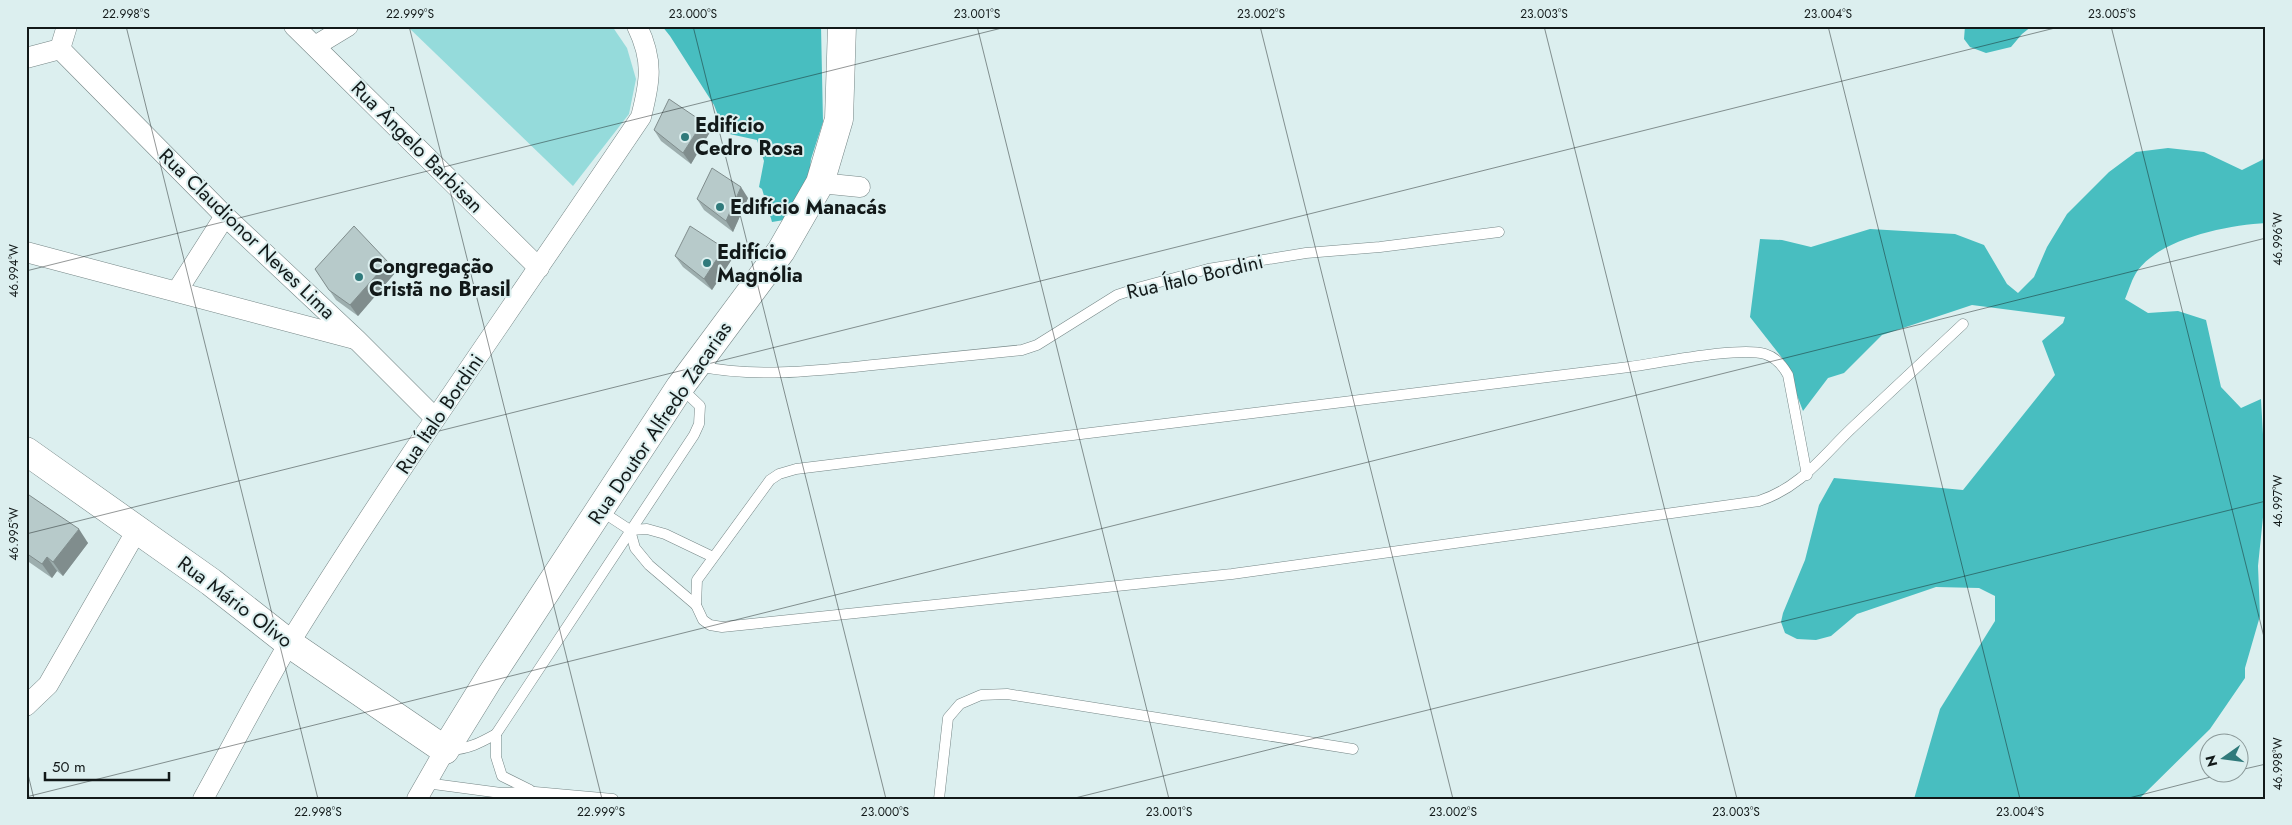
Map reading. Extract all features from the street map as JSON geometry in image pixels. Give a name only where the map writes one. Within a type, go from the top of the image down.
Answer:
[{"type":"street","points":[[26,58],[60,48],[67,26]]},
{"type":"street","name":"Rua Ângelo Barbisan","points":[[294,26],[539,268]]},
{"type":"street","points":[[315,46],[348,26]]},
{"type":"street","name":"Rua Ítalo Bordini","points":[[203,799],[290,644],[435,418],[641,117],[650,85],[649,57],[637,26]]},
{"type":"street","name":"Rua Doutor Alfredo Zacarias","points":[[422,791],[490,677],[680,387],[782,251],[820,183],[839,119],[842,26]]},
{"type":"street","name":"Rua Claudionor Neves Lima","points":[[60,48],[225,216],[357,340],[435,418]]},
{"type":"street","points":[[820,183],[860,187]]},
{"type":"street","points":[[177,291],[225,216]]},
{"type":"street","points":[[26,252],[357,340]]},
{"type":"street","name":"Rua Mário Olivo","points":[[26,451],[211,582],[290,644],[446,750]]},
{"type":"street","points":[[26,706],[48,685],[137,530]]},
{"type":"lane","name":"Rua Ítalo Bordini","points":[[697,365],[723,371],[758,373],[831,370],[1022,350],[1037,345],[1117,295],[1208,269],[1306,253],[1380,247],[1498,232]]},
{"type":"lane","points":[[630,530],[635,548],[649,565],[696,606],[703,620],[722,627],[1232,574],[1759,501],[1776,496],[1807,475],[1841,438],[1963,324]]},
{"type":"lane","points":[[696,606],[697,580],[713,557],[770,480],[779,474],[796,469],[1739,352],[1765,354],[1782,365],[1788,374],[1807,475]]},
{"type":"lane","points":[[446,750],[475,746],[496,734],[699,424],[700,406],[680,387]]},
{"type":"lane","points":[[600,510],[630,530],[648,529],[665,534],[713,557]]},
{"type":"lane","points":[[939,799],[948,718],[960,704],[981,696],[1006,694],[1353,748]]},
{"type":"lane","points":[[496,734],[496,757],[502,776],[535,792]]},
{"type":"lane","points":[[422,791],[535,792],[613,799]]},
{"type":"shaded area","points":[[407,26],[612,26],[627,48],[636,79],[629,114],[573,186]]},
{"type":"shaded area","points":[[662,26],[821,26],[823,122],[811,159],[809,177],[796,218],[772,222],[762,189],[759,187],[764,161],[757,140],[725,133],[714,105]]},
{"type":"shaded area","points":[[1965,26],[2032,26],[2011,47],[1986,53],[1970,47],[1964,39]]},
{"type":"shaded area","points":[[2168,148],[2204,152],[2242,170],[2262,160],[2266,154],[2266,223],[2215,230],[2163,249],[2138,270],[2125,299],[2148,313],[2178,311],[2206,320],[2221,387],[2241,408],[2261,399],[2266,488],[2258,566],[2260,616],[2245,668],[2245,678],[2210,729],[2207,732],[2200,732],[2200,739],[2139,799],[1914,799],[1940,709],[1995,621],[1995,596],[1979,588],[1936,587],[1857,614],[1831,636],[1816,640],[1797,639],[1785,633],[1781,622],[1783,613],[1805,560],[1819,505],[1834,478],[1963,490],[2055,375],[2042,341],[2063,323],[2065,317],[1972,305],[1882,335],[1844,373],[1828,378],[1803,411],[1783,359],[1750,317],[1760,239],[1782,240],[1811,247],[1870,229],[1955,234],[1984,245],[2007,284],[2018,293],[2034,277],[2047,247],[2067,214],[2109,172],[2136,152]]},
{"type":"building","name":"Edifício Cedro Rosa","points":[[669,99],[703,122],[683,153],[654,130]]},
{"type":"building","points":[[712,168],[741,187],[726,221],[697,199]]},
{"type":"building","name":"Congregação Cristã no Brasil","points":[[354,226],[388,262],[350,305],[329,290],[315,269]]},
{"type":"building","name":"Edifício Magnólia","points":[[690,226],[724,248],[704,279],[675,256]]},
{"type":"building","points":[[29,495],[79,529],[53,562],[47,557],[42,564],[26,553],[26,498]]},
{"type":"place","name":"Edifício Cedro Rosa","points":[[685,137]]},
{"type":"place","name":"Edifício Manacás","points":[[720,207]]},
{"type":"place","name":"Edifício Magnólia","points":[[707,263]]},
{"type":"place","name":"Congregação Cristã no Brasil","points":[[359,277]]}]
